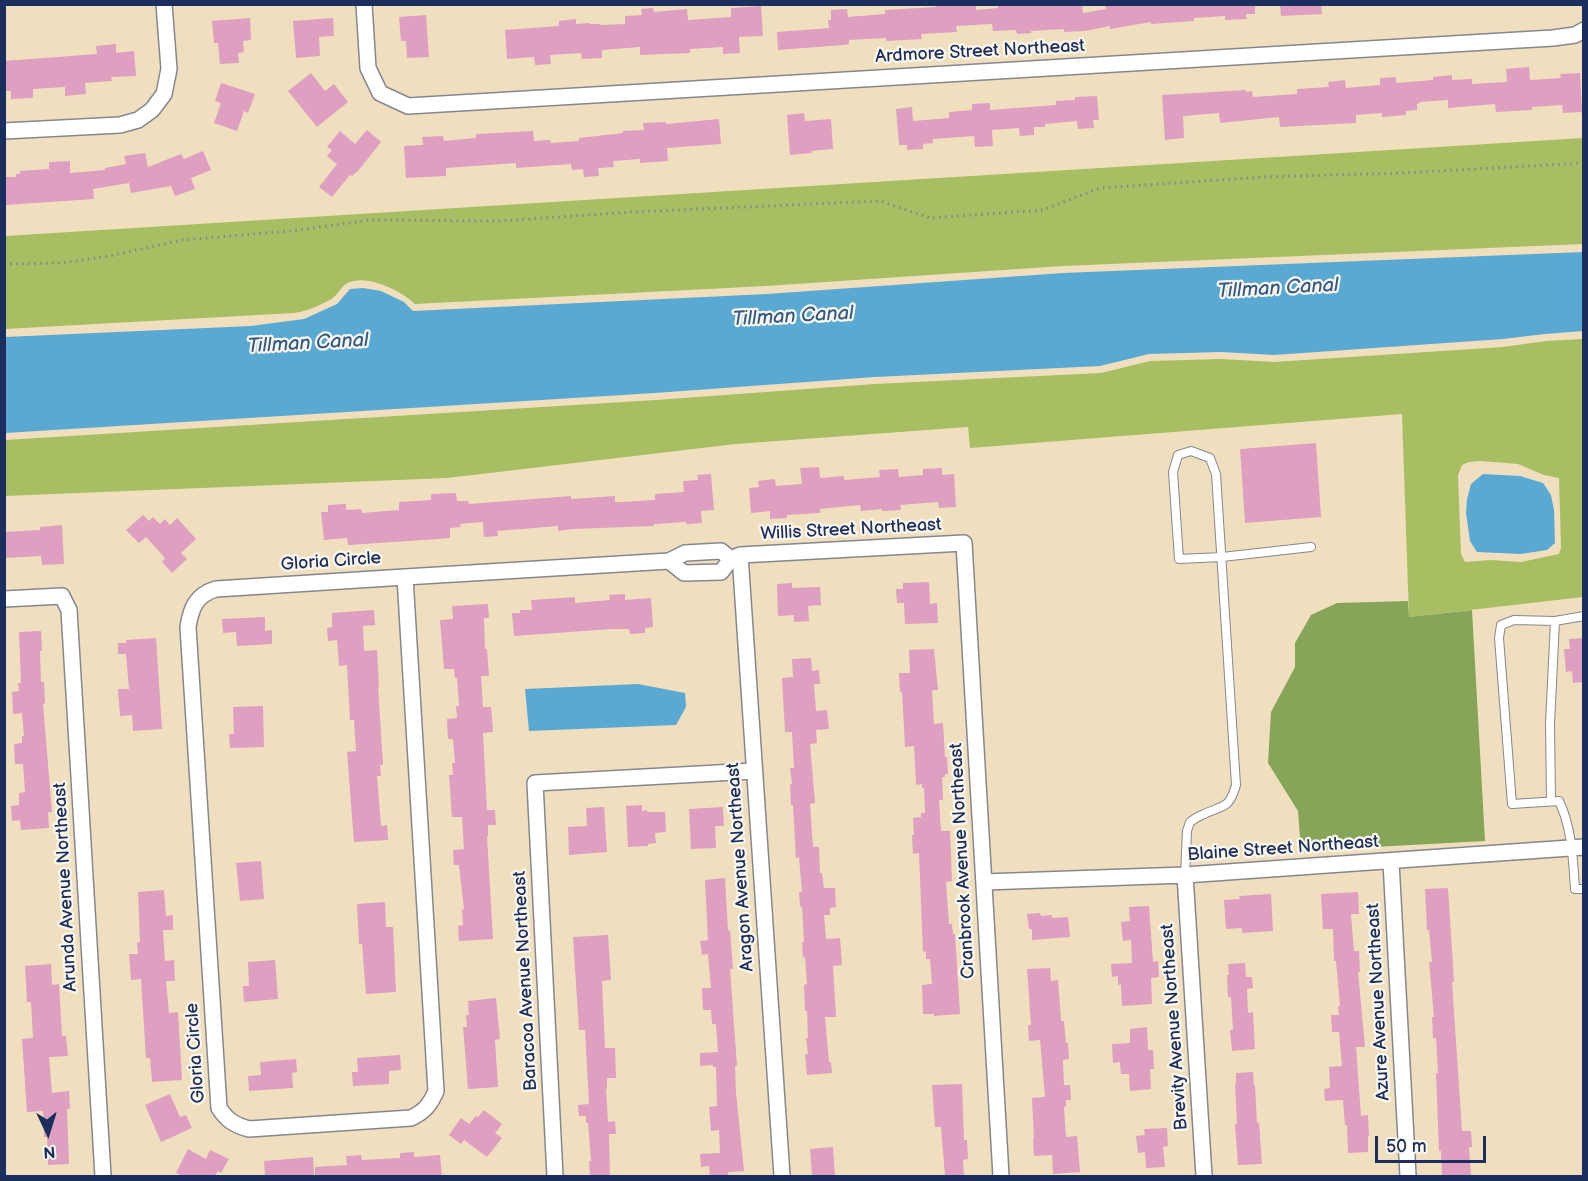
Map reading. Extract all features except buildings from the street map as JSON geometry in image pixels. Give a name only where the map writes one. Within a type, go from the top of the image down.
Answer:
[{"type":"street","points":[[4,130],[120,125],[138,120],[152,110],[164,94],[169,69],[164,4]]},
{"type":"street","name":"Ardmore Street Northeast","points":[[364,4],[368,68],[380,93],[408,106],[1553,38],[1575,35],[1584,30]]},
{"type":"street","name":"Willis Street Northeast","points":[[735,557],[964,543]]},
{"type":"street","name":"Cranbrook Avenue Northeast","points":[[964,543],[1001,1176]]},
{"type":"street","name":"Gloria Circle","points":[[405,577],[436,1091],[422,1113],[411,1118],[249,1129],[235,1125],[226,1119],[219,1108],[188,627],[190,614],[197,601],[205,592],[216,589],[405,577],[669,561],[684,573],[721,572],[735,557]]},
{"type":"street","name":"Aragon Avenue Northeast","points":[[735,557],[754,771],[782,1176]]},
{"type":"street","name":"Arunda Avenue Northeast","points":[[4,599],[62,596],[69,610],[103,1176]]},
{"type":"street","name":"Baracoa Avenue Northeast","points":[[555,1176],[535,783],[754,771]]},
{"type":"street","name":"Blaine Street Northeast","points":[[984,882],[1185,875],[1578,848]]},
{"type":"street","name":"Azure Avenue Northeast","points":[[1391,862],[1408,1176]]},
{"type":"street","name":"Brevity Avenue Northeast","points":[[1185,875],[1204,1176]]},
{"type":"lane","points":[[1185,875],[1187,831],[1190,822],[1223,807],[1232,797],[1236,785],[1222,557],[1216,474],[1210,458],[1191,451],[1178,455],[1173,472],[1179,559],[1222,557],[1311,547]]},
{"type":"lane","points":[[1584,616],[1556,621],[1514,620],[1501,625],[1498,638],[1512,804],[1559,801],[1578,848],[1575,889],[1584,889]]},
{"type":"lane","points":[[1551,801],[1550,724],[1556,621]]},
{"type":"path","points":[[4,264],[60,263],[109,256],[182,240],[291,231],[370,220],[499,221],[632,212],[880,201],[930,218],[1043,210],[1100,188],[1264,177],[1401,173],[1584,163]]},
{"type":"green space","points":[[1583,138],[1583,244],[1063,266],[766,286],[415,304],[392,289],[363,280],[346,284],[325,303],[294,313],[5,329],[5,236]]},
{"type":"green space","points":[[1583,339],[1583,597],[1409,617],[1402,414],[970,448],[968,427],[736,444],[447,478],[5,496],[5,440],[656,400],[875,384],[1101,373],[1150,361],[1221,359],[1274,362],[1503,347]],"holes":[[[1481,461],[1518,464],[1544,475],[1559,478],[1561,548],[1559,554],[1521,562],[1491,560],[1465,562],[1461,554],[1458,475],[1462,465]]]},
{"type":"green space","points":[[1408,601],[1409,617],[1472,610],[1485,841],[1301,851],[1298,811],[1268,763],[1271,712],[1295,667],[1295,643],[1311,615],[1337,603]]},
{"type":"water","name":"Tillman Canal","points":[[1583,252],[1583,331],[1274,355],[1221,352],[1149,354],[1100,366],[875,377],[655,393],[5,433],[5,337],[251,326],[304,319],[337,304],[350,289],[363,288],[381,291],[404,302],[413,311],[767,294],[1063,273]]},
{"type":"water","points":[[1483,474],[1520,476],[1543,483],[1551,495],[1554,510],[1555,543],[1547,550],[1521,554],[1477,552],[1470,541],[1466,513],[1467,499],[1471,484]]},
{"type":"water","points":[[638,684],[685,693],[686,707],[676,725],[529,731],[525,689]]}]
